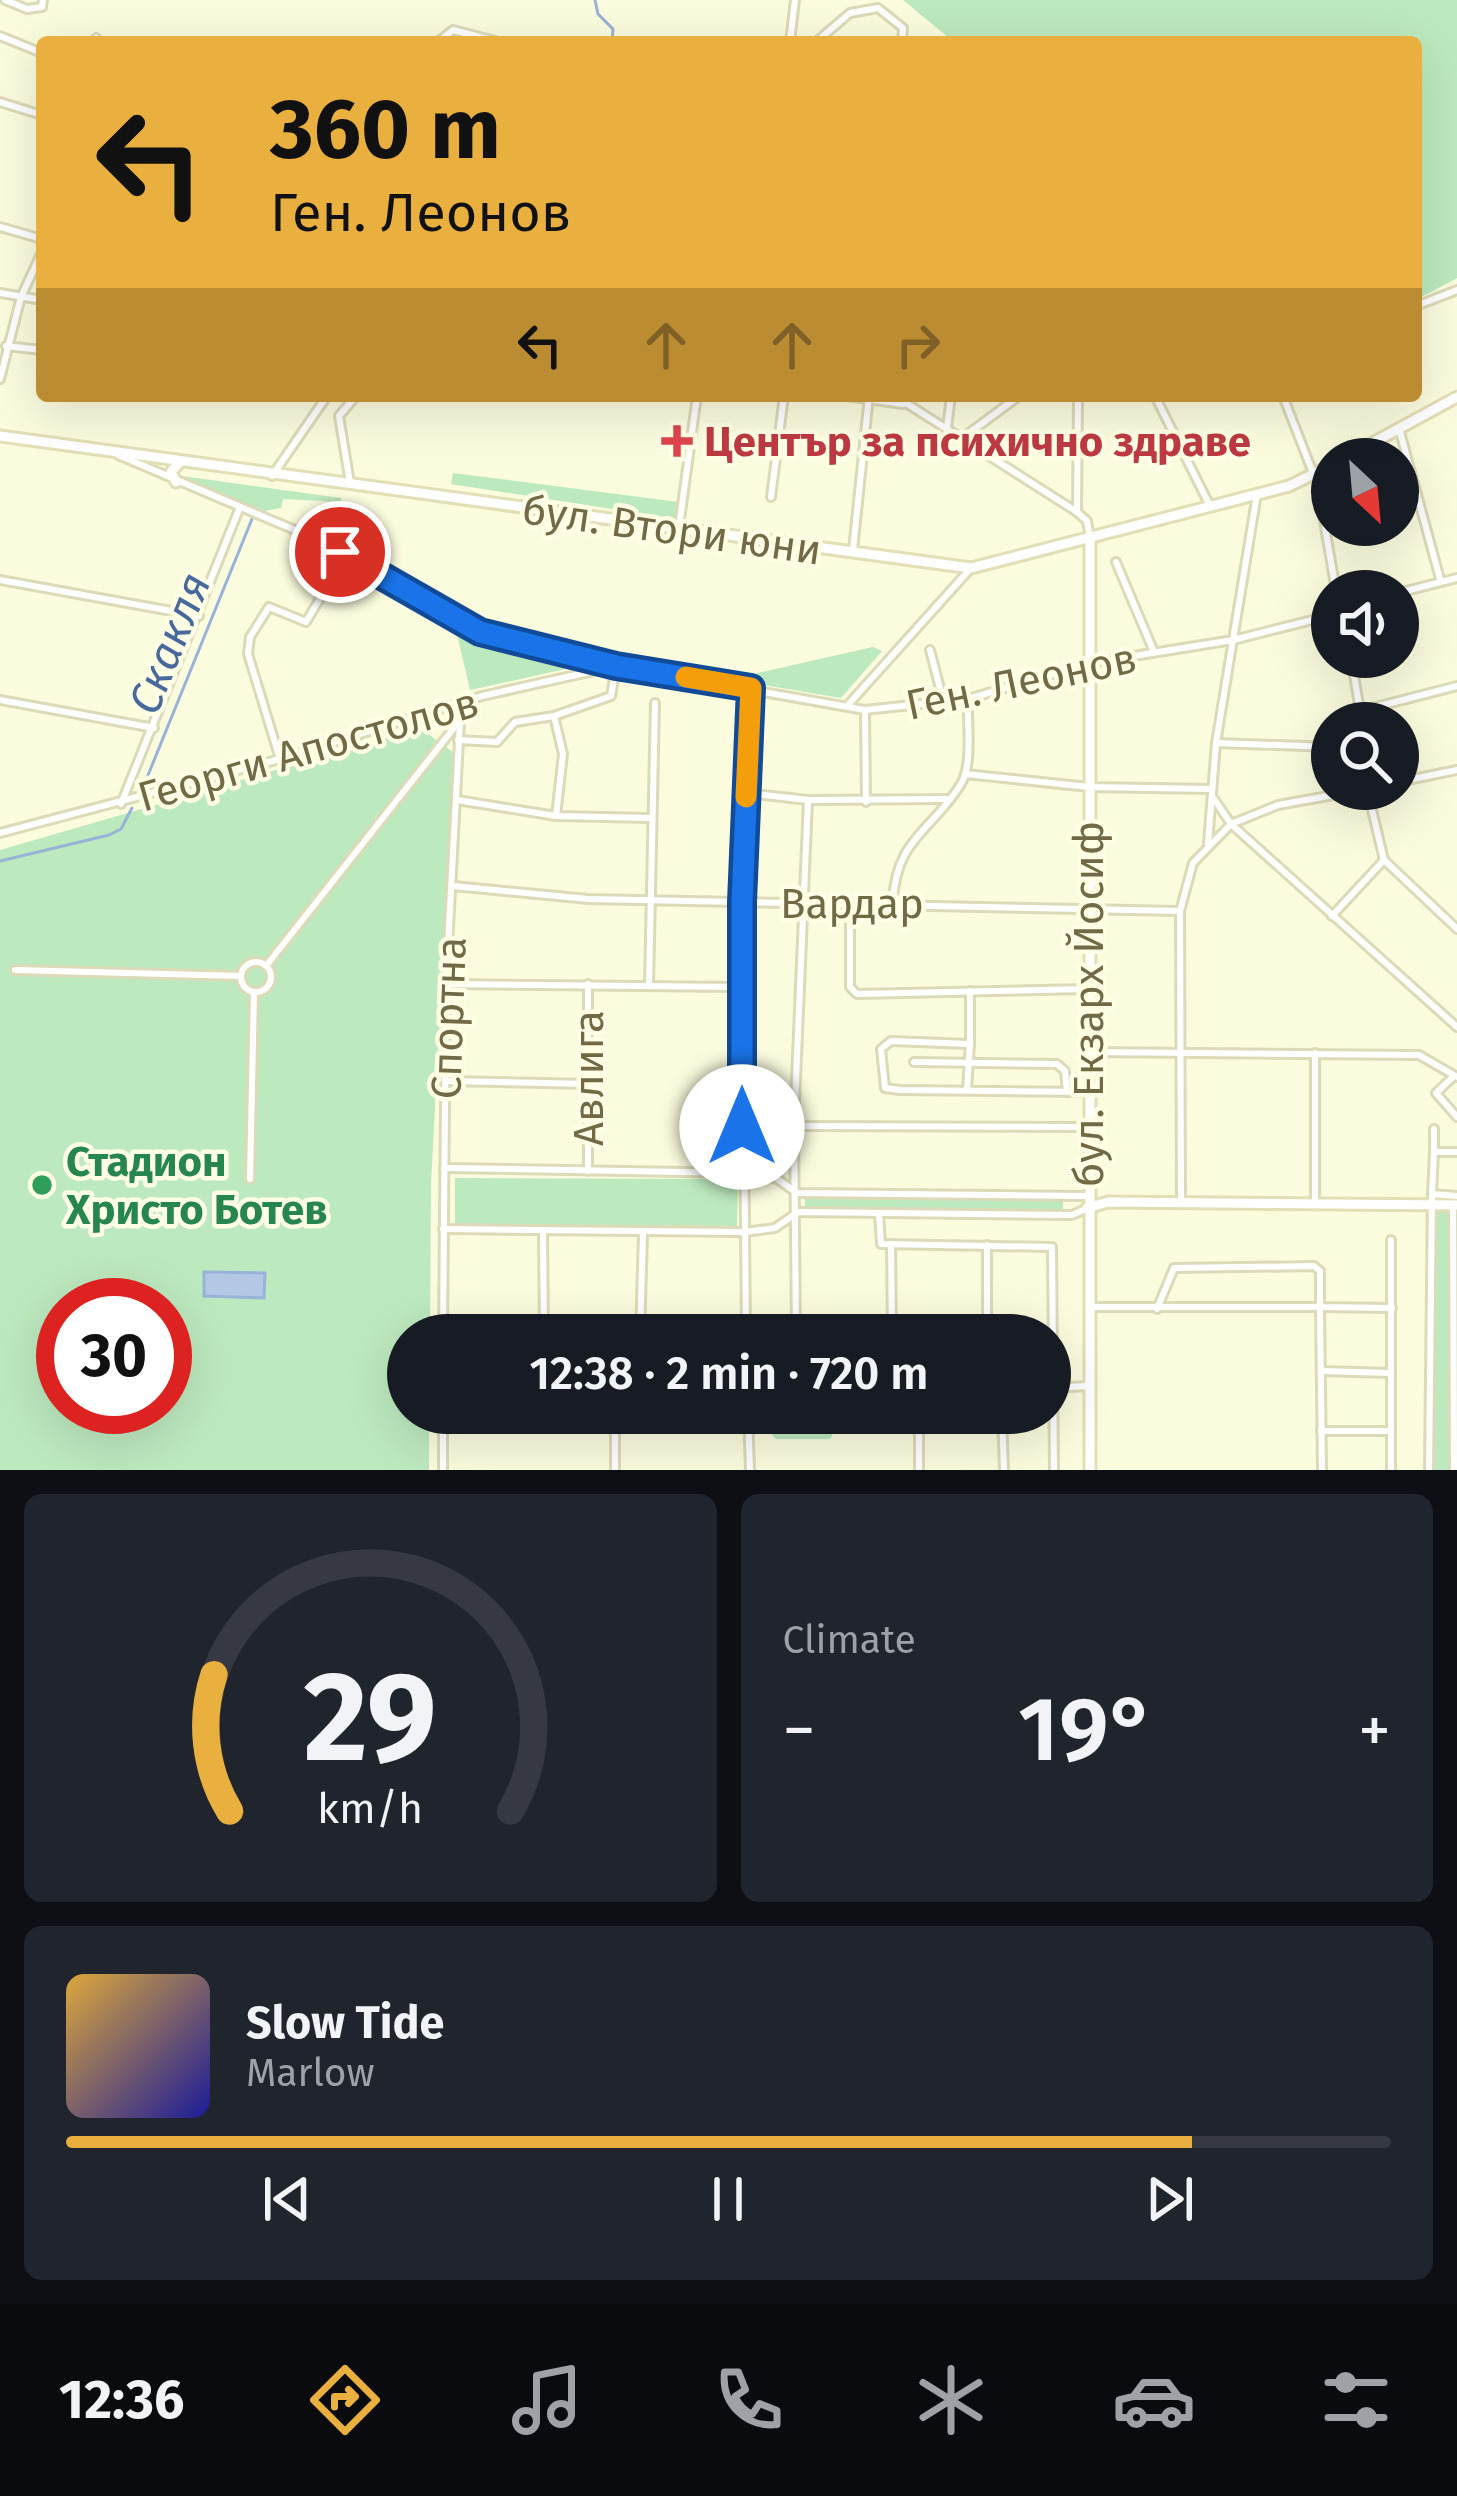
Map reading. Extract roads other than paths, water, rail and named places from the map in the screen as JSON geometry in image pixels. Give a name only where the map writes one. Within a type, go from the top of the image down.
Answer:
[{"type":"street","points":[[5,0],[28,9],[42,7],[44,0]]},
{"type":"street","points":[[791,36],[795,0]]},
{"type":"street","points":[[823,36],[850,13],[878,8],[903,28],[902,36]]},
{"type":"street","points":[[446,36],[453,30],[476,36]]},
{"type":"street","points":[[0,36],[36,51]]},
{"type":"street","points":[[0,102],[36,113]]},
{"type":"street","points":[[0,227],[36,237]]},
{"type":"street","points":[[0,380],[20,297],[36,264]]},
{"type":"street","points":[[1422,304],[1457,290]]},
{"type":"street","points":[[0,293],[36,299]]},
{"type":"street","points":[[6,346],[36,349]]},
{"type":"street","points":[[1381,438],[1457,397]]},
{"type":"street","points":[[272,476],[323,402]]},
{"type":"street","points":[[350,486],[339,416],[351,402]]},
{"type":"street","points":[[678,530],[696,402]]},
{"type":"street","points":[[771,497],[783,402]]},
{"type":"street","points":[[853,554],[868,402]]},
{"type":"street","points":[[891,402],[909,405]]},
{"type":"street","points":[[904,402],[1077,512],[1090,526],[1090,538]]},
{"type":"street","points":[[947,430],[950,402]]},
{"type":"street","points":[[962,439],[1010,402]]},
{"type":"street","points":[[1077,512],[1078,402]]},
{"type":"street","points":[[1158,402],[1210,506]]},
{"type":"street","points":[[1285,402],[1311,467]]},
{"type":"street","points":[[1399,428],[1440,579]]},
{"type":"street","name":"бул. Втори юни","points":[[0,436],[971,568],[1311,476]]},
{"type":"street","name":"Ген. Леонов","points":[[109,451],[346,555],[480,632],[616,666],[865,710],[944,704],[1090,663],[1233,640],[1311,620]]},
{"type":"street","points":[[176,482],[171,472],[180,462]]},
{"type":"street","points":[[1208,847],[1216,743],[1257,494]]},
{"type":"street","points":[[121,804],[240,507]]},
{"type":"street","name":"бул. Екзарх Йосиф","points":[[1090,538],[1090,1470]]},
{"type":"street","points":[[280,759],[248,654],[250,637],[269,607],[306,622],[346,555]]},
{"type":"street","points":[[1116,562],[1154,652]]},
{"type":"street","points":[[847,706],[971,568]]},
{"type":"street","points":[[1419,586],[1457,578]]},
{"type":"street","points":[[0,580],[199,616]]},
{"type":"street","points":[[930,650],[944,704]]},
{"type":"street","points":[[458,740],[496,742],[507,726],[611,696],[616,666]]},
{"type":"street","name":"Георги Апостолов","points":[[0,833],[280,759],[461,702],[616,666]]},
{"type":"street","points":[[1395,702],[1457,686]]},
{"type":"street","points":[[746,1314],[742,902],[751,688]]},
{"type":"street","points":[[892,903],[896,866],[964,774],[968,699]]},
{"type":"street","points":[[0,700],[154,728]]},
{"type":"street","name":"Спортна","points":[[443,1314],[446,984],[461,702]]},
{"type":"street","points":[[649,986],[655,703]]},
{"type":"street","points":[[865,710],[866,802]]},
{"type":"street","points":[[554,716],[563,754],[556,816]]},
{"type":"street","points":[[254,992],[269,984],[266,966],[459,721]]},
{"type":"street","points":[[1216,743],[1311,746]]},
{"type":"street","points":[[1419,778],[1457,770]]},
{"type":"street","points":[[964,774],[1089,787],[1212,792]]},
{"type":"street","points":[[1212,792],[1231,824],[1457,1027]]},
{"type":"street","points":[[746,793],[866,802],[947,799]]},
{"type":"street","points":[[1181,1202],[1180,910],[1192,862],[1231,824],[1278,805],[1311,799]]},
{"type":"street","points":[[457,800],[556,816],[652,818]]},
{"type":"street","points":[[796,1314],[794,1126],[808,800]]},
{"type":"street","points":[[1372,810],[1384,860],[1457,928]]},
{"type":"street","points":[[1332,916],[1384,860]]},
{"type":"street","name":"Вардар","points":[[453,886],[651,901],[1180,910]]},
{"type":"street","points":[[850,903],[853,992],[1088,989]]},
{"type":"street","points":[[241,976],[248,964],[266,966]]},
{"type":"street","points":[[15,970],[241,976],[254,992],[250,1179]]},
{"type":"street","points":[[446,984],[742,987]]},
{"type":"street","name":"Авлига","points":[[588,984],[588,1172]]},
{"type":"street","points":[[967,1090],[970,991]]},
{"type":"street","points":[[970,1044],[891,1040],[881,1049],[885,1088],[1088,1092]]},
{"type":"street","points":[[1088,1052],[1419,1055],[1456,1075],[1436,1094],[1457,1117]]},
{"type":"street","points":[[1315,1053],[1315,1204]]},
{"type":"street","points":[[914,1062],[1057,1064],[1065,1071],[1067,1092]]},
{"type":"street","points":[[446,1081],[589,1084]]},
{"type":"street","points":[[794,1126],[1088,1126]]},
{"type":"street","points":[[1429,1470],[1434,1129]]},
{"type":"street","points":[[1434,1152],[1457,1153]]},
{"type":"street","points":[[444,1168],[742,1173],[776,1178],[794,1189],[1087,1202],[1456,1202],[1454,1470]]},
{"type":"street","points":[[443,1228],[643,1235],[744,1232],[765,1231],[798,1212],[1067,1215],[1087,1202]]},
{"type":"street","points":[[879,1213],[880,1244],[1052,1247],[1052,1314]]},
{"type":"street","points":[[543,1232],[544,1314]]},
{"type":"street","points":[[641,1314],[643,1235]]},
{"type":"street","points":[[1390,1470],[1391,1240]]},
{"type":"street","points":[[891,1244],[892,1314]]},
{"type":"street","points":[[987,1245],[987,1314]]},
{"type":"street","points":[[1157,1309],[1174,1268],[1320,1271],[1322,1470]]},
{"type":"street","points":[[1088,1307],[1391,1308]]},
{"type":"street","points":[[1321,1371],[1391,1372]]},
{"type":"street","points":[[1071,1387],[1089,1386]]},
{"type":"street","points":[[1321,1431],[1390,1431]]},
{"type":"street","points":[[443,1434],[443,1470]]},
{"type":"street","points":[[615,1434],[615,1470]]},
{"type":"street","points":[[748,1434],[749,1470]]},
{"type":"street","points":[[919,1434],[919,1470]]},
{"type":"street","points":[[1003,1434],[1004,1470]]},
{"type":"street","points":[[1053,1434],[1054,1470]]},
{"type":"water","points":[[204,1272],[265,1273],[264,1298],[204,1296]]},
{"type":"waterway","name":"Скакля","points":[[595,0],[612,36]]},
{"type":"waterway","name":"Скакля","points":[[142,790],[252,519]]},
{"type":"waterway","name":"Скакля","points":[[0,861],[109,835],[121,829],[132,808]]},
{"type":"place","name":"Център за психично здраве","points":[[677,441]]},
{"type":"place","name":"Стадион Христо Ботев","points":[[42,1185]]}]
